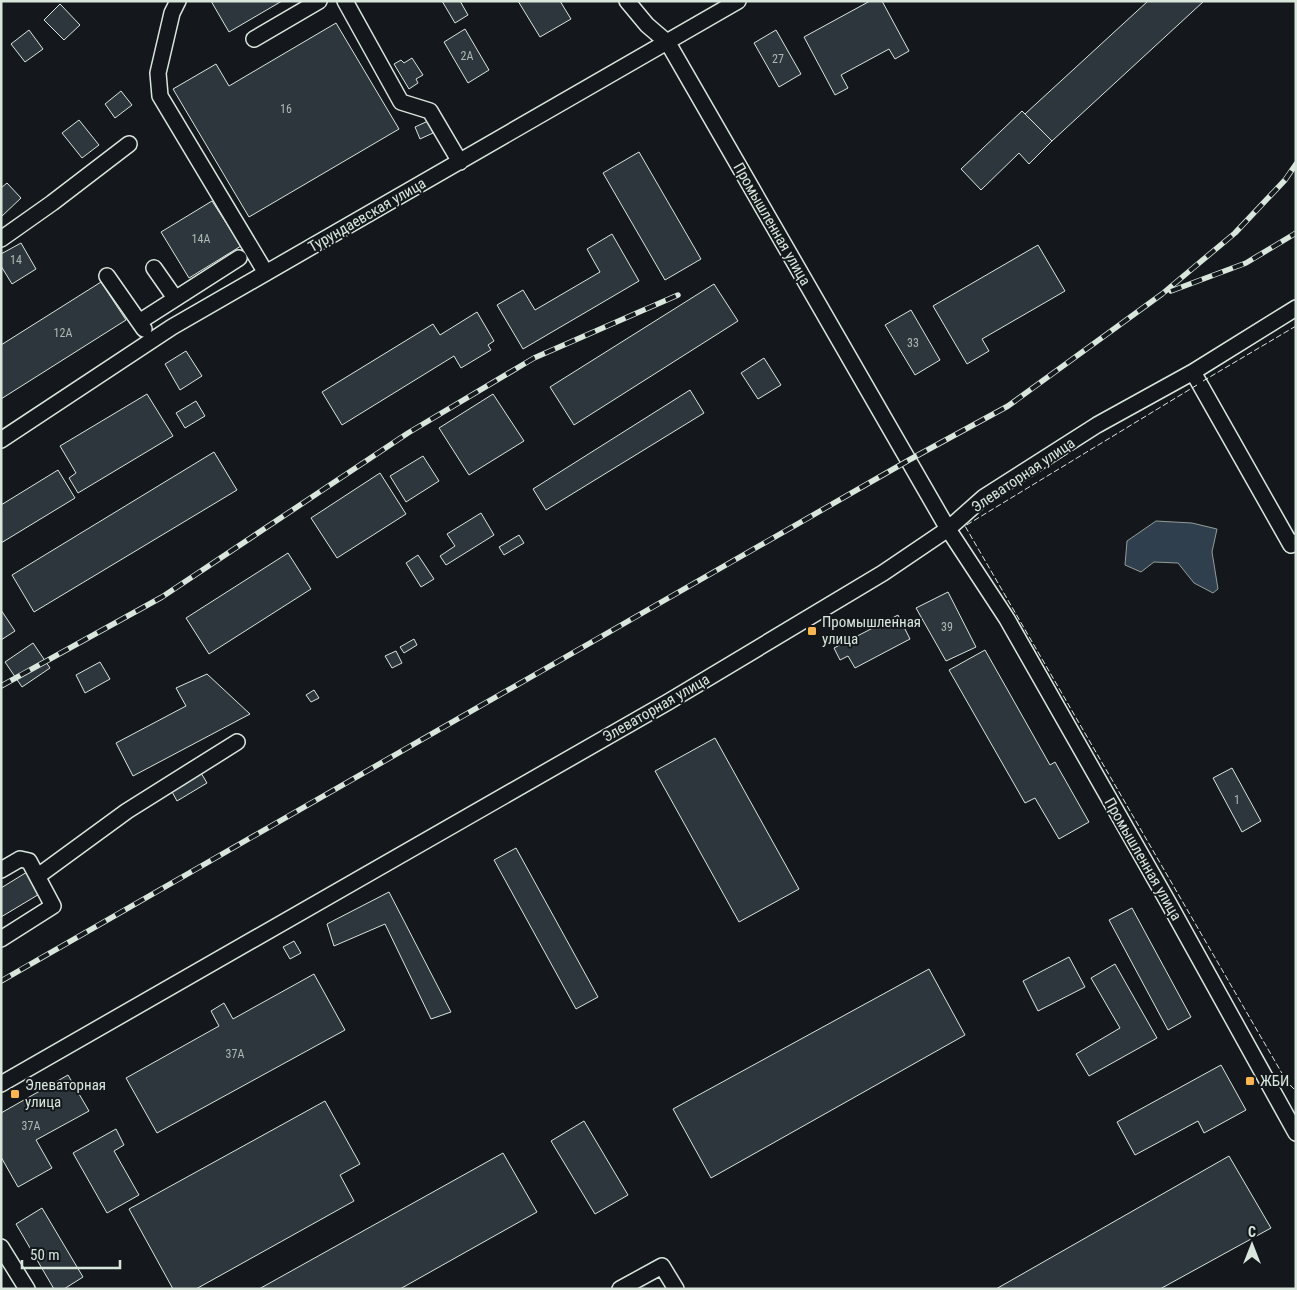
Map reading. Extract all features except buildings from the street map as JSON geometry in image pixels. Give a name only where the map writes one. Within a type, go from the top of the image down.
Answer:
[{"type":"street","points":[[178,1],[172,13],[168,38],[158,73],[160,96],[266,273]]},
{"type":"street","points":[[254,39],[319,1]]},
{"type":"street","points":[[345,1],[401,102],[430,112],[460,162]]},
{"type":"street","name":"Промышленная улица","points":[[627,1],[647,25],[668,43],[948,529],[1006,619],[1168,902],[1296,1133]]},
{"type":"street","name":"Турундаевская улица","points":[[1,440],[152,340],[738,1]]},
{"type":"street","points":[[1,239],[52,204],[128,144]]},
{"type":"street","points":[[139,322],[239,258]]},
{"type":"street","points":[[154,268],[175,298]]},
{"type":"street","points":[[107,276],[152,340]]},
{"type":"street","name":"Элеваторная улица","points":[[1,1084],[668,702],[883,573],[948,529],[984,497],[1073,440],[1194,372],[1296,308]]},
{"type":"street","points":[[1194,372],[1291,545],[1296,542]]},
{"type":"street","points":[[38,876],[127,811],[236,742]]},
{"type":"street","points":[[1,870],[24,858],[29,861],[53,906],[1,940]]},
{"type":"street","points":[[1,1247],[27,1289]]},
{"type":"street","points":[[620,1289],[662,1266],[676,1289]]},
{"type":"water","points":[[1156,521],[1192,523],[1217,529],[1212,552],[1218,589],[1213,593],[1194,583],[1178,563],[1154,562],[1141,572],[1125,565],[1127,541]]},
{"type":"railway","points":[[1,981],[909,460],[1008,406],[1162,294],[1235,233],[1285,180],[1296,164]]},
{"type":"railway","points":[[1171,291],[1246,263],[1296,233]]},
{"type":"railway","points":[[1,686],[162,597],[408,433],[534,358],[678,295]]},
{"type":"fence","points":[[1203,381],[1296,326]]},
{"type":"fence","points":[[1197,385],[965,526],[1287,1082],[1296,1091]]},
{"type":"place","name":"Промышленная улица","points":[[812,631]]},
{"type":"place","name":"ЖБИ","points":[[1250,1081]]},
{"type":"place","name":"Элеваторная улица","points":[[15,1094]]}]
